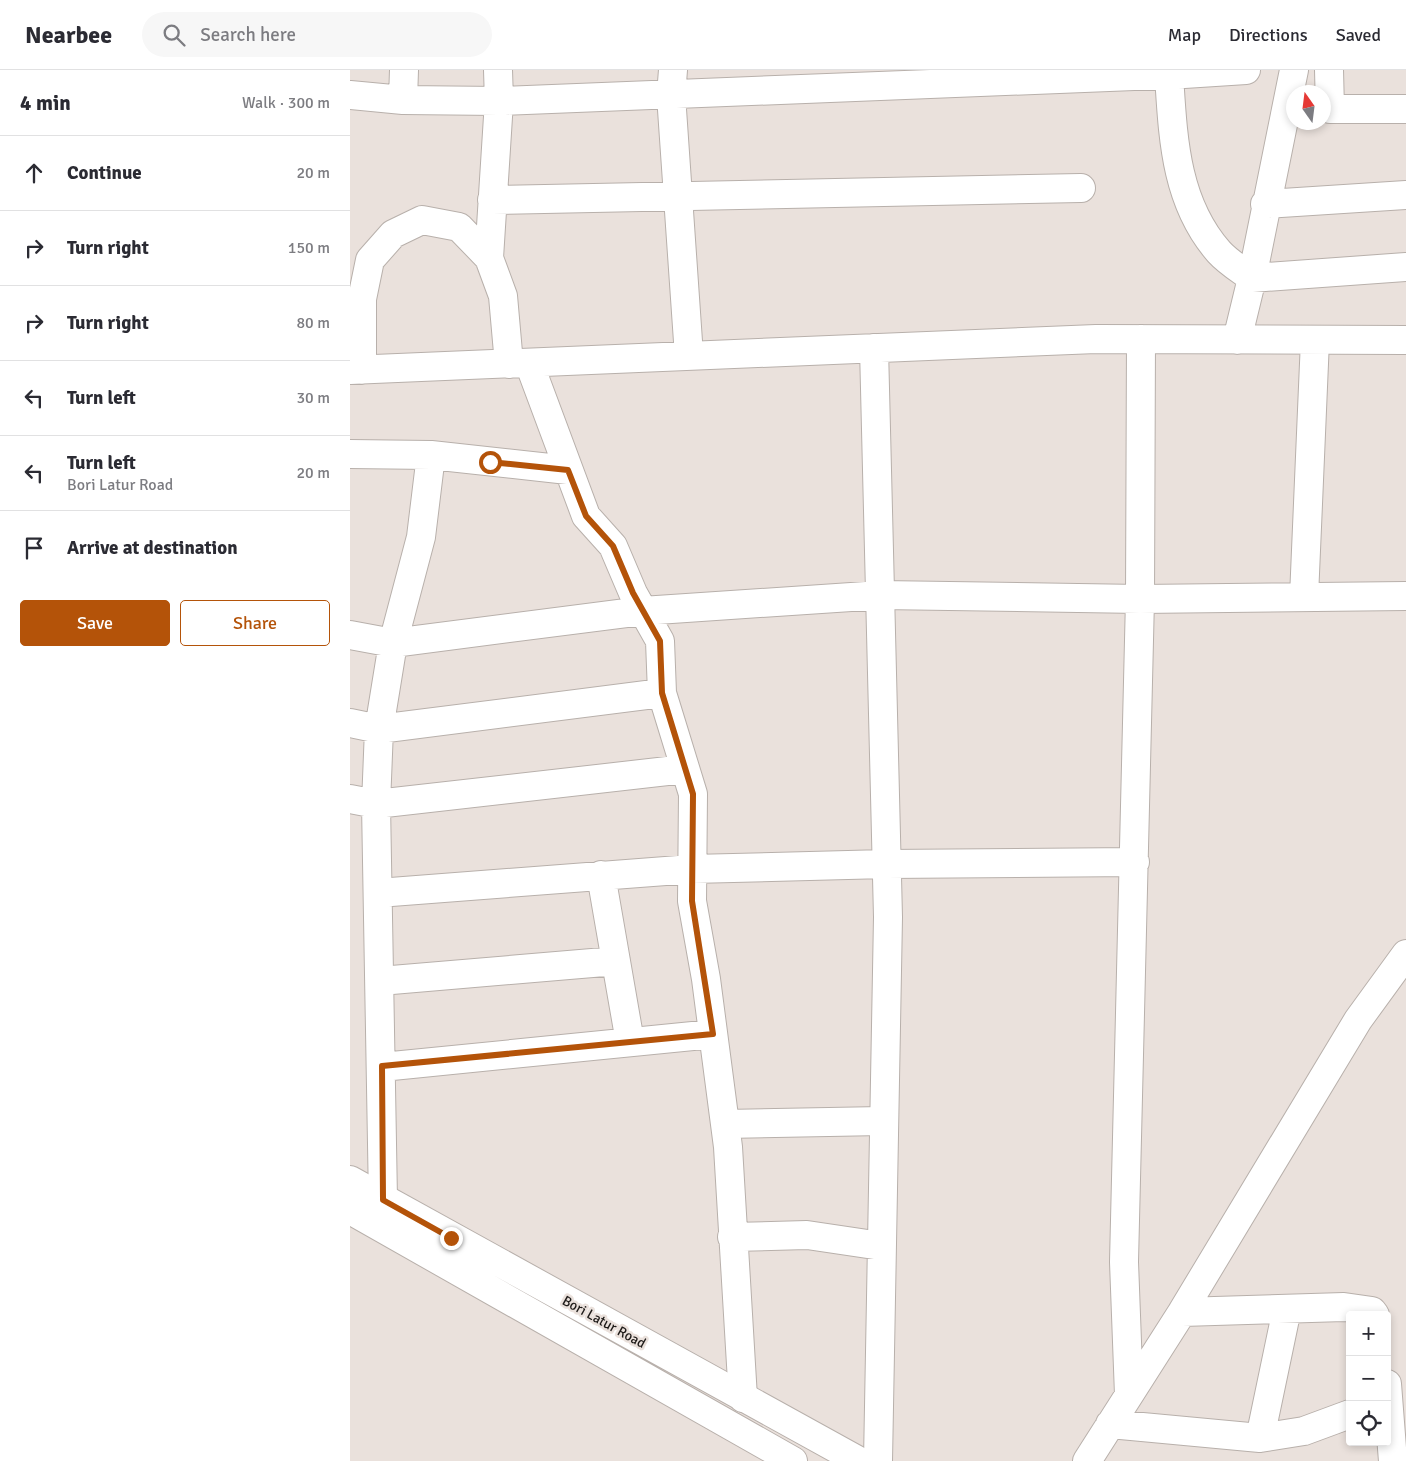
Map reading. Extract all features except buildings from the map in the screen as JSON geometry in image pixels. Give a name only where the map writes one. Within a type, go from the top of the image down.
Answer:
[{"type":"street","points":[[404,70],[404,100]]},
{"type":"street","points":[[498,70],[499,101],[489,258],[503,296],[519,363],[568,470],[586,516],[613,546],[642,611],[660,641],[662,693],[693,794],[692,901],[713,1034],[728,1147],[743,1398]]},
{"type":"street","points":[[350,95],[404,100],[499,101],[672,82],[1179,73],[1246,70]]},
{"type":"street","points":[[1237,340],[1252,278],[1265,204],[1294,70]]},
{"type":"street","points":[[1329,70],[1330,109],[1406,108]]},
{"type":"street","points":[[1179,73],[1174,147],[1183,189],[1199,222],[1219,253],[1252,278],[1406,267]]},
{"type":"street","points":[[672,82],[690,356]]},
{"type":"street","points":[[492,200],[1081,188]]},
{"type":"street","points":[[1265,204],[1406,195]]},
{"type":"street","points":[[489,258],[459,227],[422,220],[393,234],[370,260],[362,299],[356,370],[874,348],[1141,339],[1406,340]]},
{"type":"street","points":[[1129,1395],[1124,1262],[1140,599],[1141,339]]},
{"type":"street","points":[[1304,597],[1315,340]]},
{"type":"street","points":[[874,348],[888,917],[882,1121],[878,1461]]},
{"type":"street","points":[[350,454],[431,455],[568,470]]},
{"type":"street","points":[[383,1200],[378,893],[363,801],[379,729],[394,643],[421,537],[431,455]]},
{"type":"street","points":[[350,635],[394,643],[642,611],[881,595],[1140,599],[1406,596]]},
{"type":"street","points":[[350,723],[379,729],[662,693]]},
{"type":"street","points":[[363,801],[685,769]]},
{"type":"street","points":[[378,893],[692,868],[1135,862]]},
{"type":"street","points":[[601,875],[630,1042]]},
{"type":"street","points":[[1087,1461],[1182,1312],[1358,1020],[1406,954]]},
{"type":"street","points":[[380,981],[616,961]]},
{"type":"street","points":[[382,1066],[713,1034]]},
{"type":"street","points":[[725,1124],[882,1121]]},
{"type":"street","name":"Bori Latur Road","points":[[350,1180],[383,1200],[858,1461]]},
{"type":"street","name":"Bori Latur Road","points":[[350,1210],[793,1461]]},
{"type":"street","points":[[732,1237],[807,1235],[881,1246]]},
{"type":"street","points":[[1182,1312],[1344,1308],[1373,1311]]},
{"type":"street","points":[[1260,1438],[1287,1309]]},
{"type":"street","points":[[1389,1401],[1393,1461]]},
{"type":"street","points":[[1110,1424],[1260,1438],[1304,1431],[1346,1415]]},
{"type":"route","points":[[451,1238],[383,1200],[382,1066],[713,1034],[706,979],[692,901],[693,794],[662,693],[660,641],[633,593],[613,546],[586,516],[568,470],[490,462]]}]
